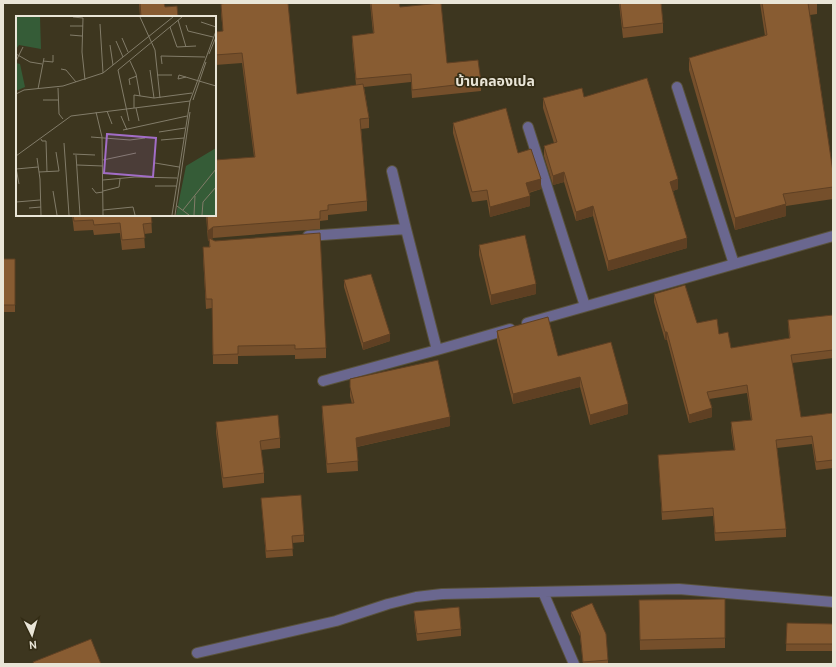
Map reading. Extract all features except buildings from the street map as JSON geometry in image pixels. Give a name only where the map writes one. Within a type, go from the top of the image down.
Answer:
[{"type":"street","points":[[677,87],[734,264]]},
{"type":"street","points":[[528,127],[584,306]]},
{"type":"street","points":[[392,171],[437,350]]},
{"type":"street","points":[[302,237],[406,229]]},
{"type":"street","points":[[323,381],[437,350],[584,306],[833,236]]},
{"type":"street","points":[[198,653],[336,621],[388,604],[416,597],[442,594],[679,589],[833,602]]},
{"type":"street","points":[[543,592],[574,664]]},
{"type":"district","name":"บ้านคลองเปล","points":[[495,81]]}]
